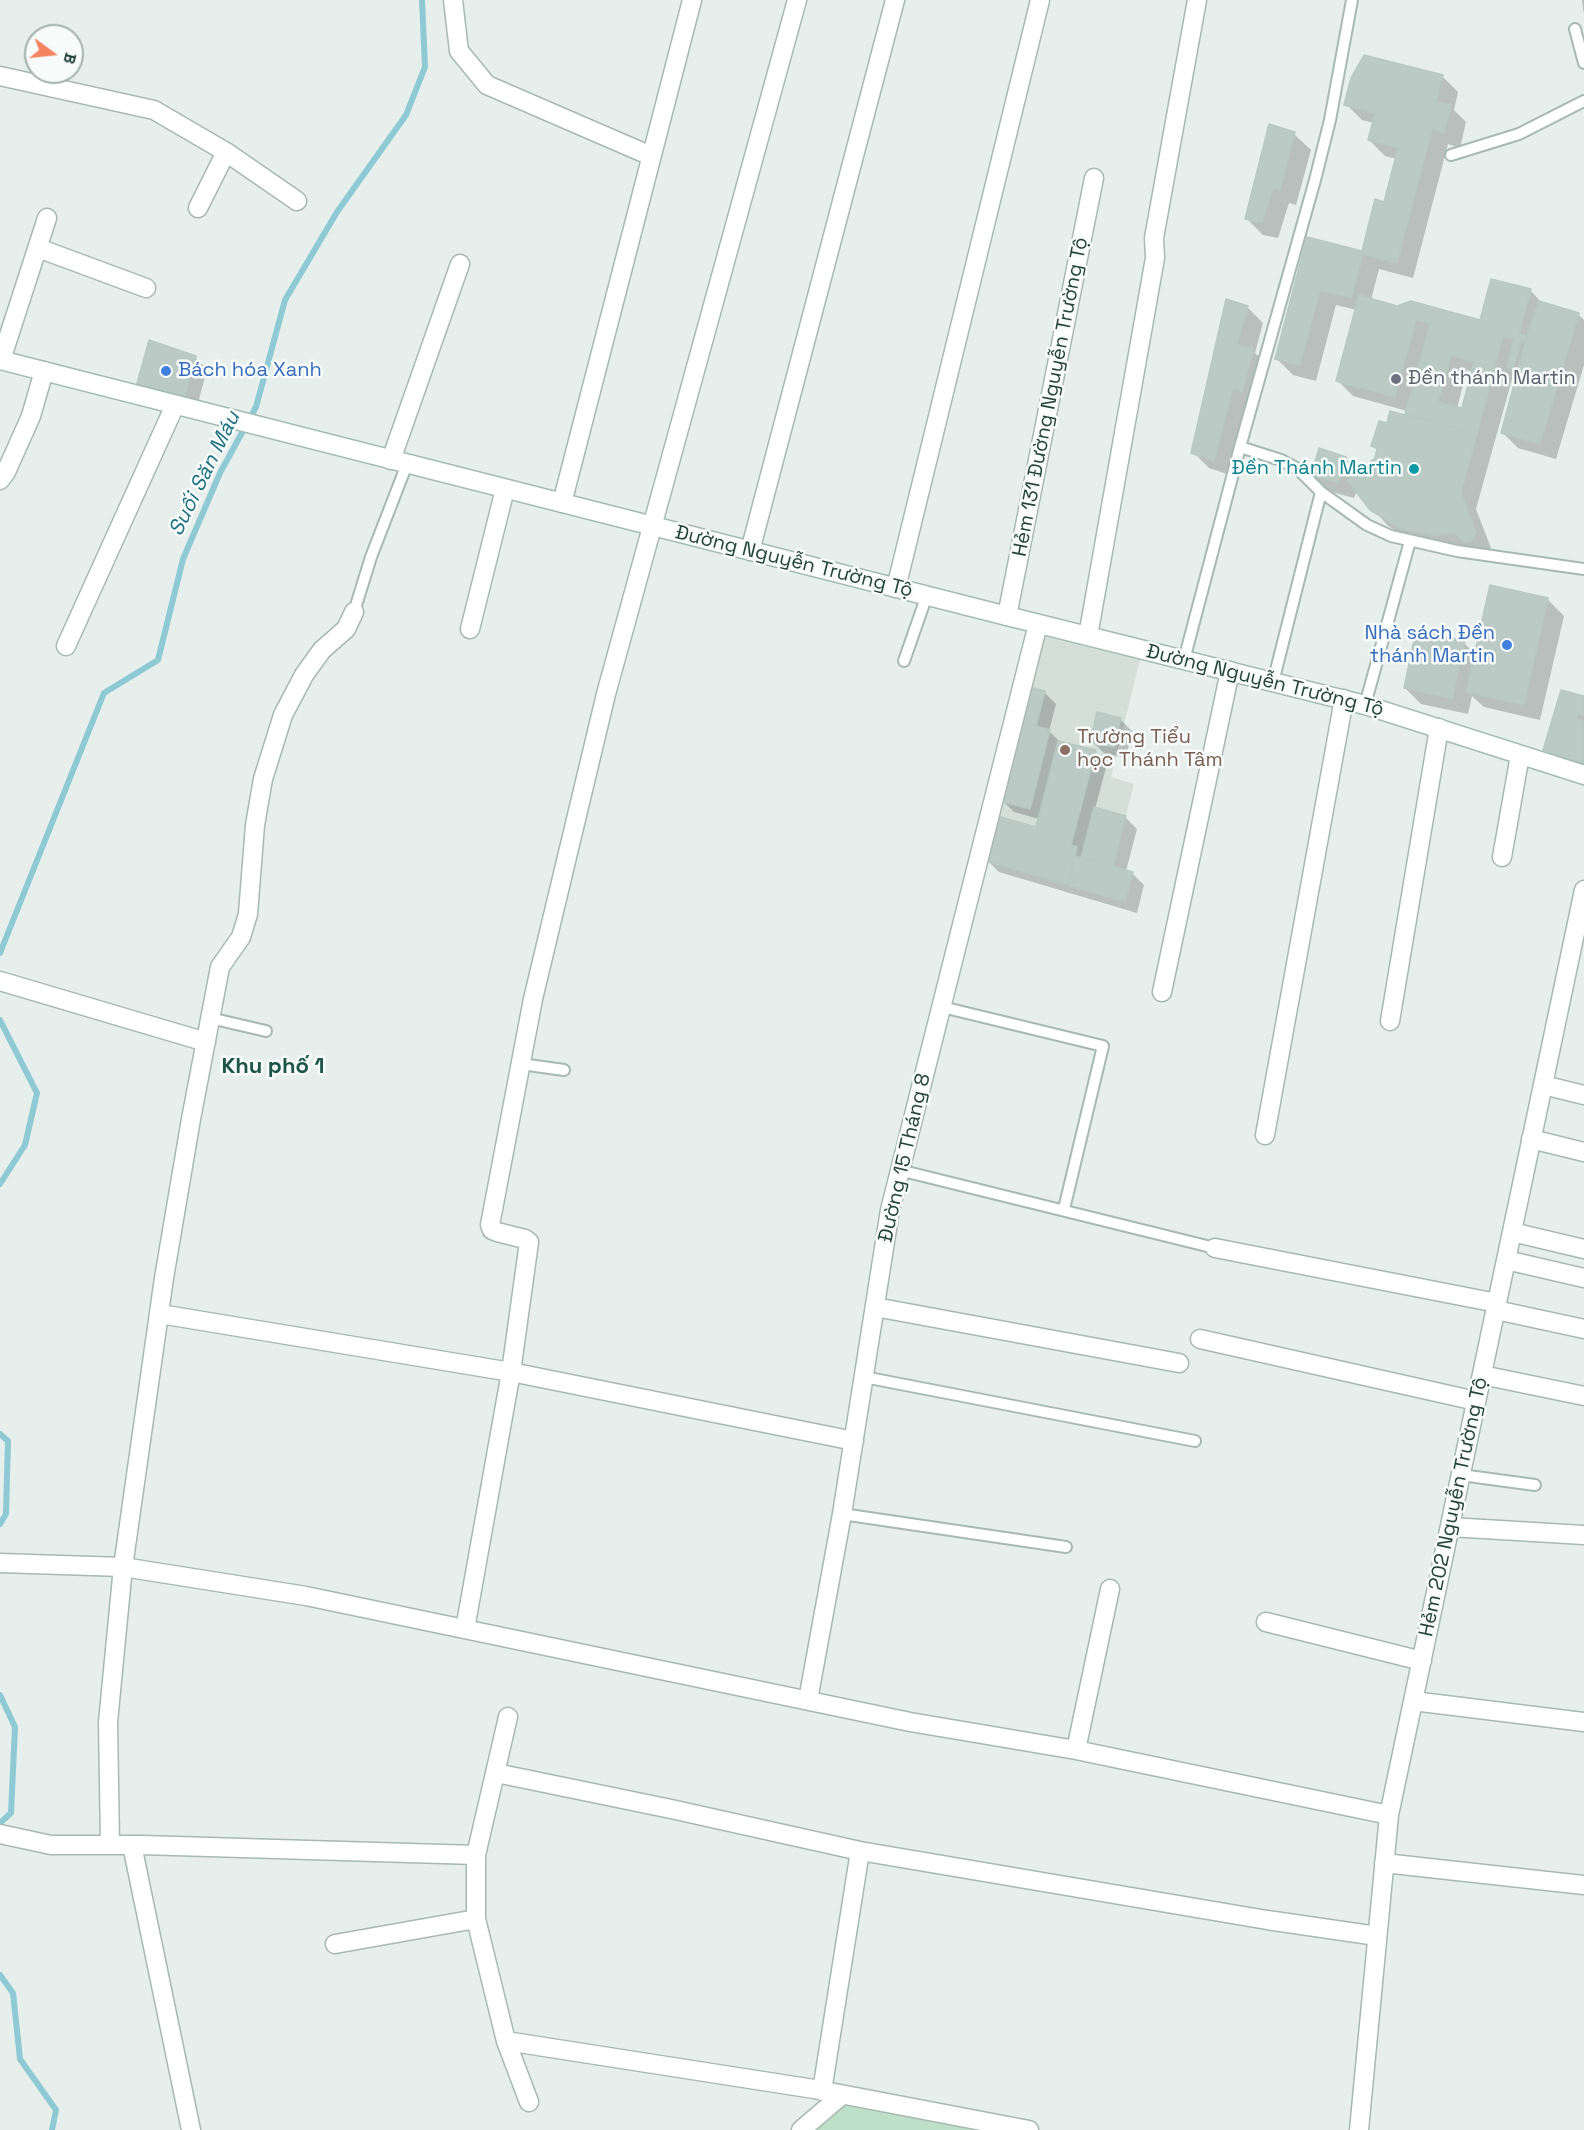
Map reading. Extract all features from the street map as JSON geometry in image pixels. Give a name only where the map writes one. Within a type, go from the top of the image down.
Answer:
[{"type":"street","points":[[453,0],[459,51],[487,85],[651,156]]},
{"type":"street","points":[[562,503],[692,0]]},
{"type":"street","points":[[465,1629],[511,1372],[529,1242],[496,1232],[490,1225],[533,999],[606,694],[796,0]]},
{"type":"street","points":[[750,551],[895,0]]},
{"type":"street","points":[[896,588],[1040,0]]},
{"type":"street","points":[[1088,636],[1155,258],[1154,238],[1197,0]]},
{"type":"street","points":[[0,76],[154,110],[226,152],[297,201]]},
{"type":"street","points":[[198,208],[226,152]]},
{"type":"street","name":"Hẻm 131 Đường Nguyễn Trường Tộ","points":[[1007,616],[1094,178]]},
{"type":"street","points":[[0,360],[47,218]]},
{"type":"street","points":[[38,248],[146,288]]},
{"type":"street","points":[[399,462],[460,264]]},
{"type":"street","name":"Đường Nguyễn Trường Tộ","points":[[0,360],[1038,624],[1344,699],[1584,775]]},
{"type":"street","points":[[0,480],[6,472],[31,416],[44,371]]},
{"type":"street","points":[[66,646],[175,405]]},
{"type":"street","points":[[470,628],[505,489]]},
{"type":"street","points":[[110,1845],[108,1722],[123,1567],[183,1164],[220,967],[241,937],[248,914],[255,825],[263,779],[283,716],[303,675],[322,650],[346,629],[354,612]]},
{"type":"street","name":"Đường 15 Tháng 8","points":[[808,1700],[842,1514],[890,1210],[1038,624]]},
{"type":"street","points":[[1162,992],[1230,671]]},
{"type":"street","points":[[1265,1135],[1344,699]]},
{"type":"street","points":[[1390,1021],[1439,728]]},
{"type":"street","points":[[1502,857],[1521,755]]},
{"type":"street","name":"Hẻm 202 Nguyễn Trường Tộ","points":[[1359,2130],[1389,1815],[1584,890]]},
{"type":"street","points":[[6,983],[206,1042]]},
{"type":"street","points":[[1543,1085],[1584,1095]]},
{"type":"street","points":[[1531,1139],[1584,1152]]},
{"type":"street","points":[[1512,1232],[1584,1249]]},
{"type":"street","points":[[1215,1248],[1496,1306],[1584,1329]]},
{"type":"street","points":[[1506,1260],[1584,1278]]},
{"type":"street","points":[[875,1307],[1179,1363]]},
{"type":"street","points":[[160,1314],[511,1372],[854,1441]]},
{"type":"street","points":[[1200,1339],[1476,1401]]},
{"type":"street","points":[[1482,1374],[1584,1396]]},
{"type":"street","points":[[1450,1527],[1584,1535]]},
{"type":"street","points":[[0,1563],[123,1567],[306,1596],[910,1722],[1076,1750],[1389,1815]]},
{"type":"street","points":[[1076,1750],[1110,1589]]},
{"type":"street","points":[[1266,1622],[1422,1661]]},
{"type":"street","points":[[1413,1701],[1584,1722]]},
{"type":"street","points":[[508,1717],[476,1855],[476,1919],[506,2041],[529,2102]]},
{"type":"street","points":[[496,1773],[860,1851],[1267,1920],[1377,1936]]},
{"type":"street","points":[[2,1834],[51,1845],[132,1845],[476,1855]]},
{"type":"street","points":[[132,1845],[191,2130]]},
{"type":"street","points":[[822,2091],[860,1851]]},
{"type":"street","points":[[1384,1863],[1584,1885]]},
{"type":"street","points":[[335,1944],[476,1919]]},
{"type":"street","points":[[506,2041],[822,2091],[1020,2129]]},
{"type":"street","points":[[801,2130],[842,2095]]},
{"type":"lane","points":[[1184,660],[1240,447],[1323,150],[1352,0]]},
{"type":"lane","points":[[1575,29],[1584,63]]},
{"type":"lane","points":[[1451,155],[1519,134],[1584,101]]},
{"type":"lane","points":[[1240,447],[1281,460],[1298,469],[1321,492],[1367,525],[1391,536],[1457,551],[1584,569]]},
{"type":"lane","points":[[354,612],[399,462]]},
{"type":"lane","points":[[1273,682],[1321,492]]},
{"type":"lane","points":[[1365,705],[1410,541]]},
{"type":"lane","points":[[904,661],[927,595]]},
{"type":"lane","points":[[942,1007],[1103,1046],[1064,1209]]},
{"type":"lane","points":[[210,1018],[266,1031]]},
{"type":"lane","points":[[521,1064],[564,1070]]},
{"type":"lane","points":[[899,1170],[1215,1248]]},
{"type":"lane","points":[[864,1377],[1195,1441]]},
{"type":"lane","points":[[1461,1475],[1535,1485]]},
{"type":"lane","points":[[842,1514],[1066,1547]]},
{"type":"shaded area","name":"Trường Tiểu học Thánh Tâm","points":[[1041,636],[1140,660],[1111,777],[1134,784],[1113,866],[1133,872],[1125,902],[986,861]]},
{"type":"green space","points":[[844,2102],[991,2130],[812,2130]]},
{"type":"building","points":[[1364,55],[1443,75],[1436,101],[1451,105],[1444,133],[1432,129],[1397,263],[1363,254],[1351,298],[1320,290],[1300,365],[1275,359],[1307,237],[1362,251],[1375,199],[1384,202],[1398,148],[1368,140],[1375,113],[1344,105],[1351,78]]},
{"type":"building","points":[[1269,124],[1295,132],[1280,190],[1273,188],[1262,223],[1245,219]]},
{"type":"building","points":[[1491,279],[1531,289],[1519,334],[1527,336],[1525,342],[1521,341],[1513,369],[1507,367],[1514,339],[1503,336],[1477,434],[1405,414],[1430,324],[1416,320],[1395,397],[1336,381],[1359,295],[1397,306],[1411,301],[1480,320]],"holes":[[[1451,355],[1474,362],[1462,408],[1438,402]]]},
{"type":"building","points":[[1226,299],[1248,306],[1237,344],[1254,349],[1242,392],[1233,388],[1214,461],[1191,453]]},
{"type":"building","points":[[1539,301],[1579,313],[1540,444],[1501,433],[1527,336]]},
{"type":"building","name":"Bách hóa Xanh","points":[[149,340],[196,356],[184,400],[136,387]]},
{"type":"building","name":"Đền Thánh Martin","points":[[1390,411],[1477,434],[1461,492],[1476,532],[1471,541],[1464,542],[1455,533],[1431,535],[1400,528],[1370,510],[1347,480],[1375,458],[1377,448],[1371,446],[1379,421],[1387,423]]},
{"type":"building","points":[[1319,448],[1346,457],[1338,483],[1311,475]]},
{"type":"building","name":"Nhà sách Đền thánh Martin","points":[[1490,585],[1548,598],[1524,705],[1466,692]]},
{"type":"building","points":[[1416,631],[1465,641],[1452,699],[1404,688]]},
{"type":"building","points":[[1029,687],[1045,691],[1036,726],[1020,722]]},
{"type":"building","points":[[1561,690],[1584,696],[1584,715],[1578,714],[1576,719],[1584,721],[1584,763],[1543,750]]},
{"type":"building","points":[[1097,712],[1121,718],[1114,747],[1090,742]]},
{"type":"building","points":[[1020,722],[1050,730],[1030,809],[1001,801]]},
{"type":"building","points":[[1058,741],[1096,750],[1071,845],[1077,847],[1068,885],[986,861],[997,816],[1036,827]]},
{"type":"building","points":[[1094,807],[1126,816],[1113,866],[1081,858]]},
{"type":"building","points":[[1075,856],[1133,872],[1125,902],[1068,885]]},
{"type":"waterway","name":"Suối Săn Máu","points":[[0,953],[104,693],[158,660],[183,559],[220,473],[256,407],[285,300],[337,212],[406,115],[425,67],[422,0]]},
{"type":"waterway","name":"Suối Săn Máu","points":[[0,1020],[37,1093],[25,1145],[0,1184]]},
{"type":"waterway","name":"Suối Săn Máu","points":[[0,1434],[8,1441],[6,1514],[0,1524]]},
{"type":"waterway","name":"Suối Săn Máu","points":[[0,1695],[15,1727],[11,1813],[0,1823]]},
{"type":"waterway","name":"Suối Săn Máu","points":[[0,1975],[13,1993],[20,2059],[56,2110],[52,2130]]},
{"type":"place","name":"Bách hóa Xanh","points":[[166,371]]},
{"type":"place","name":"Đền thánh Martin","points":[[1396,379]]},
{"type":"place","name":"Đền Thánh Martin","points":[[1414,469]]},
{"type":"place","name":"Nhà sách Đền thánh Martin","points":[[1507,645]]},
{"type":"place","name":"Trường Tiểu học Thánh Tâm","points":[[1065,750]]},
{"type":"district","name":"Khu phố 1","points":[[273,1067]]}]
